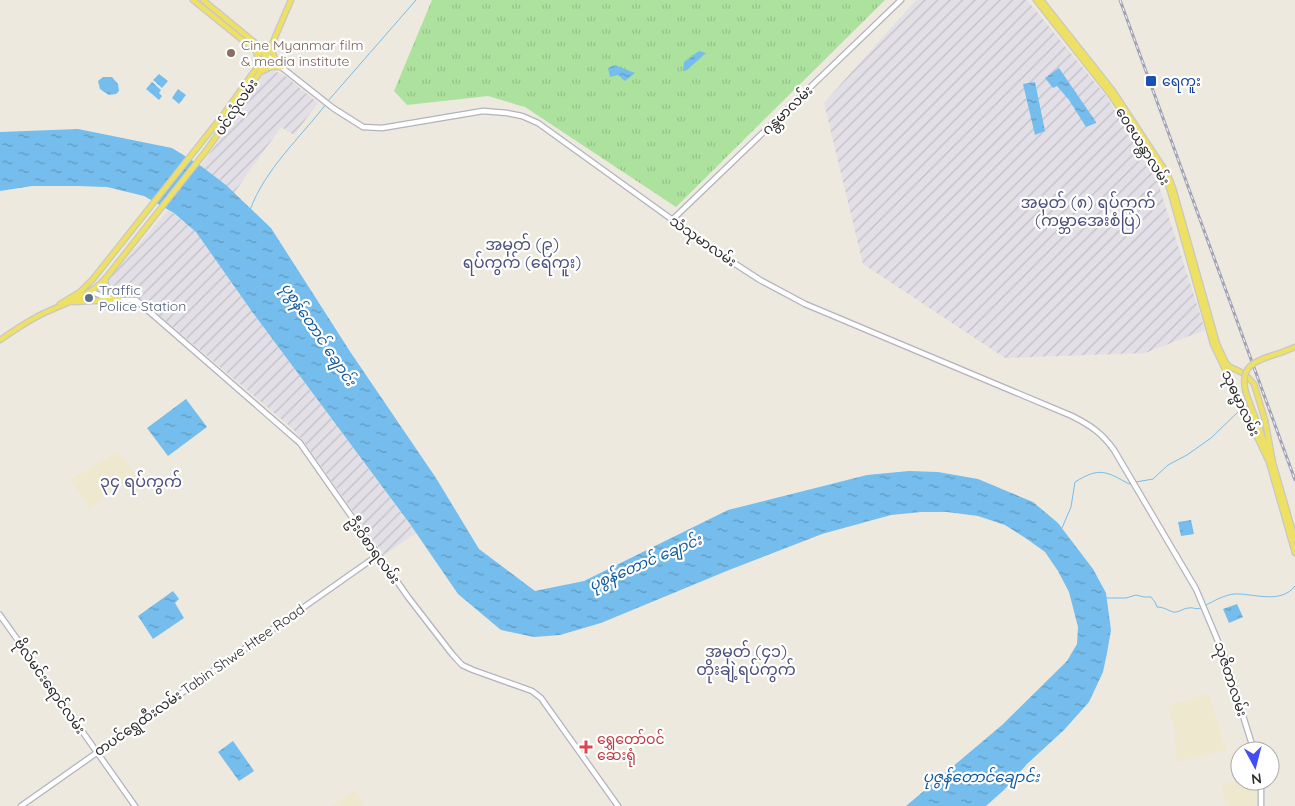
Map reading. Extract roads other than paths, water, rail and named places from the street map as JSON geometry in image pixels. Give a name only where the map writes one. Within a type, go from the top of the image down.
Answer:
[{"type":"main road","name":"သံသုမာလမ်း","points":[[193,0],[257,48]]},
{"type":"main road","name":"သံသုမာလမ်း","points":[[203,0],[266,56],[332,108],[363,128],[382,128],[482,111],[522,116],[538,123],[753,276],[789,297],[1089,424],[1107,440],[1186,570],[1203,603]]},
{"type":"main road","name":"ပင်လုံလမ်း","points":[[105,279],[206,151],[258,71],[291,0]]},
{"type":"main road","name":"ဂန္တမာလမ်း","points":[[673,219],[901,0]]},
{"type":"main road","name":"ဝေဇယန္တာလမ်း","points":[[1036,0],[1110,94],[1165,177],[1215,344]]},
{"type":"main road","name":"ဝေဇယန္တာလမ်း","points":[[1041,0],[1113,91],[1168,175],[1215,344]]},
{"type":"main road","points":[[273,40],[269,44],[257,48],[258,71],[271,67],[282,67]]},
{"type":"main road","points":[[273,40],[272,52],[282,67]]},
{"type":"main road","name":"ပင်လုံလမ်း","points":[[127,237],[258,71]]},
{"type":"main road","points":[[92,292],[91,286],[117,254],[127,237]]},
{"type":"main road","points":[[73,297],[86,286],[127,237]]},
{"type":"main road","points":[[50,310],[68,304],[92,292],[105,279]]},
{"type":"main road","points":[[105,279],[107,292],[120,299]]},
{"type":"main road","points":[[0,340],[84,292],[92,292],[112,300]]},
{"type":"main road","points":[[68,304],[120,299]]},
{"type":"main road","name":"ဦးဝိစာရလမ်း","points":[[120,299],[136,300],[300,443],[378,555],[452,654],[462,665],[532,691],[541,698],[618,806]]},
{"type":"main road","name":"သုဓမ္မာလမ်း","points":[[1215,344],[1271,462]]},
{"type":"main road","name":"သုဓမ္မာလမ်း","points":[[1215,344],[1226,363],[1245,374],[1254,384],[1265,420],[1271,462],[1295,553]]},
{"type":"main road","name":"သုဓမ္မာလမ်း","points":[[1295,347],[1255,362],[1246,371],[1243,381],[1247,398],[1271,462],[1295,539]]},
{"type":"main road","name":"တပင်ရွှေထီးလမ်း Tabin Shwe Htee Road","points":[[21,806],[378,555]]},
{"type":"main road","name":"သုဇိတာလမ်း","points":[[1203,603],[1225,658],[1251,741]]},
{"type":"main road","name":"ဗိုလ်မင်းရောင်လမ်း","points":[[0,615],[135,806]]},
{"type":"main road","points":[[1261,791],[1261,806]]},
{"type":"water","points":[[699,51],[706,53],[687,70],[683,71],[684,62]]},
{"type":"water","points":[[615,65],[635,73],[625,81],[618,75],[610,77],[608,68]]},
{"type":"water","points":[[1059,68],[1096,123],[1086,127],[1069,100],[1057,86],[1053,88],[1045,78]]},
{"type":"water","points":[[159,74],[168,81],[162,88],[153,80]]},
{"type":"water","points":[[103,77],[112,77],[118,84],[119,91],[116,94],[109,95],[100,89],[98,81]]},
{"type":"water","points":[[152,82],[161,90],[159,93],[162,96],[159,100],[146,89]]},
{"type":"water","points":[[1035,82],[1045,131],[1035,135],[1023,84]]},
{"type":"water","points":[[178,89],[186,95],[179,104],[172,98]]},
{"type":"water","points":[[78,129],[172,148],[201,166],[226,185],[271,228],[351,353],[436,478],[479,549],[535,591],[584,581],[728,510],[867,475],[909,471],[938,472],[978,479],[1033,502],[1058,523],[1093,569],[1106,593],[1111,630],[1103,672],[1089,702],[1064,730],[986,806],[906,806],[1002,725],[1067,661],[1077,644],[1078,627],[1069,592],[1045,552],[1005,525],[978,516],[947,512],[891,515],[822,534],[601,623],[560,635],[534,637],[501,630],[458,594],[410,524],[253,313],[196,232],[174,213],[144,196],[107,187],[32,186],[0,191],[0,132]]},
{"type":"water","points":[[186,399],[207,427],[168,456],[147,428]]},
{"type":"water","points":[[1191,520],[1194,534],[1181,536],[1178,522]]},
{"type":"water","points":[[173,591],[179,599],[175,603],[184,618],[153,639],[138,616]]},
{"type":"water","points":[[1237,604],[1243,617],[1229,623],[1223,609]]},
{"type":"water","points":[[233,741],[254,771],[239,781],[218,752]]},
{"type":"waterway","points":[[328,101],[416,0]]},
{"type":"waterway","points":[[250,210],[274,167],[326,104]]},
{"type":"waterway","points":[[1136,482],[1153,479],[1168,465],[1187,455],[1211,438],[1240,410]]},
{"type":"waterway","points":[[1062,528],[1071,507],[1075,482],[1090,474],[1102,472],[1129,484],[1132,483]]},
{"type":"waterway","points":[[1204,606],[1234,594],[1275,597],[1289,592],[1295,586]]},
{"type":"waterway","points":[[1107,598],[1126,598],[1136,595],[1151,597],[1157,607],[1173,612],[1187,608],[1201,608]]},
{"type":"railway","points":[[1120,0],[1295,480]]},
{"type":"place","name":"Cine Myanmar film & media institute","points":[[231,53]]},
{"type":"place","name":"ရေကူး","points":[[1151,81]]},
{"type":"place","name":"Traffic Police Station","points":[[89,298]]},
{"type":"place","name":"ရွှေတော်ဝင် ဆေးရုံ","points":[[586,747]]},
{"type":"district","name":"အမှတ် (၈) ရပ်ကွက် (ကမ္ဘာအေးစံပြ)","points":[[1088,211]]},
{"type":"district","name":"အမှတ် (၉) ရပ်ကွက် (ရေကူး)","points":[[522,253]]},
{"type":"district","name":"၃၄ ရပ်ကွက်","points":[[141,481]]},
{"type":"district","name":"အမှတ် (၄၁) တိုးချဲ့ရပ်ကွက်","points":[[746,660]]},
{"type":"water label","name":"ပုစွန်တောင် ချောင်း","points":[[319,334]]},
{"type":"water label","name":"ပုစွန်တောင် ချောင်း","points":[[645,562]]},
{"type":"water label","name":"ပုဇွန်တောင်ချောင်း","points":[[981,776]]}]
